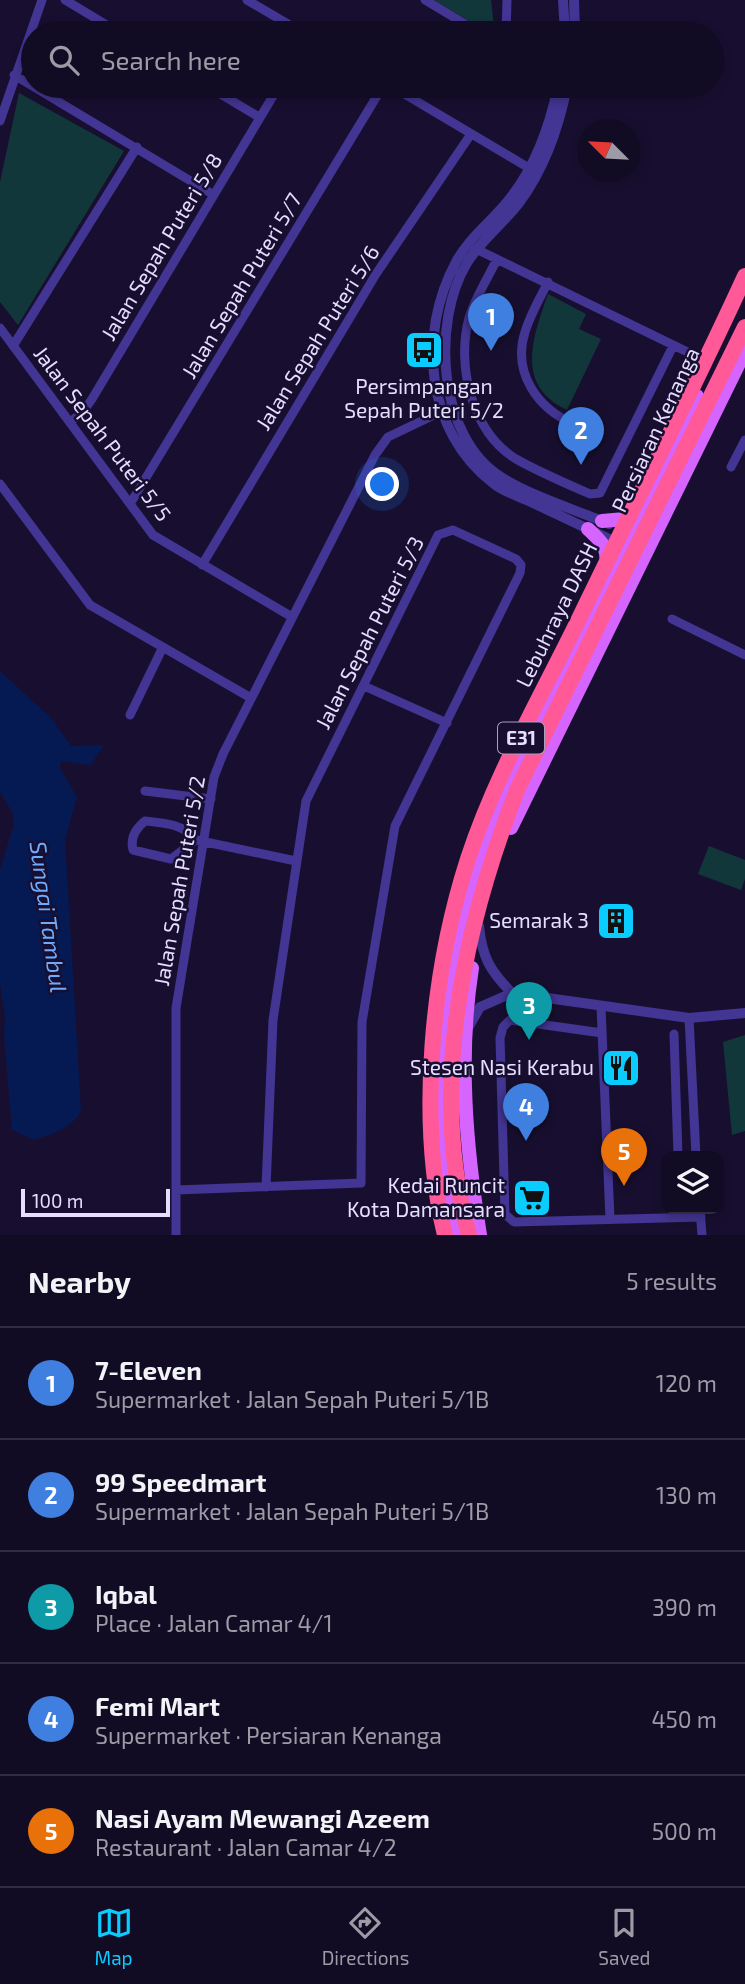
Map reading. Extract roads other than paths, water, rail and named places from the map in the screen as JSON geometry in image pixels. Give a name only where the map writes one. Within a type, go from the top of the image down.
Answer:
[{"type":"highway","name":"Lebuhraya DASH","points":[[458,1235],[434,1151],[431,1088],[436,1017],[448,936],[468,858],[504,773],[745,279]]},
{"type":"highway","name":"Lebuhraya DASH","points":[[458,1235],[452,1085],[457,1018],[467,947],[489,863],[517,790],[745,327]]},
{"type":"main road","name":"Persiaran Kenanga","points":[[458,1235],[447,1175],[443,1094],[450,988],[463,924],[489,832],[505,791],[579,636],[630,541],[712,364],[745,279]]},
{"type":"main road","name":"Persiaran Kenanga","points":[[480,1235],[470,1169],[465,1082],[466,1034],[479,926],[514,820],[745,351]]},
{"type":"main road","points":[[563,718],[630,564],[630,541],[647,531],[702,422],[726,386]]},
{"type":"main road","points":[[602,521],[625,519],[663,468]]},
{"type":"main road","points":[[579,636],[607,564],[607,551],[602,541],[588,529]]},
{"type":"street","points":[[34,21],[42,0]]},
{"type":"street","points":[[65,0],[100,21]]},
{"type":"street","points":[[247,0],[283,21]]},
{"type":"street","points":[[425,0],[460,21]]},
{"type":"street","points":[[506,21],[507,0]]},
{"type":"street","points":[[563,0],[564,21]]},
{"type":"street","points":[[574,0],[575,21]]},
{"type":"street","points":[[0,121],[21,56]]},
{"type":"street","points":[[14,75],[21,79]]},
{"type":"street","points":[[53,98],[214,195]]},
{"type":"street","points":[[227,98],[259,117]]},
{"type":"street","name":"Jalan Sepah Puteri 5/8","points":[[70,422],[83,412],[92,399],[271,98]]},
{"type":"street","name":"Jalan Sepah Puteri 5/7","points":[[130,504],[376,98]]},
{"type":"street","points":[[411,98],[533,170]]},
{"type":"street","points":[[533,170],[550,125],[556,98]]},
{"type":"street","points":[[565,98],[559,128],[533,170],[472,246],[445,288],[433,351],[435,385],[447,428],[462,453],[495,485],[588,529],[630,541]]},
{"type":"street","name":"Jalan Sepah Puteri 5/6","points":[[202,565],[376,274],[471,134]]},
{"type":"street","points":[[13,346],[137,147]]},
{"type":"street","points":[[472,246],[712,364]]},
{"type":"street","points":[[472,246],[454,292],[446,336],[445,373],[453,406],[471,445],[501,477],[602,521],[630,541]]},
{"type":"street","points":[[497,259],[469,318],[466,380],[471,401],[488,430],[514,458],[590,494],[600,493],[673,346]]},
{"type":"street","points":[[548,282],[525,333],[522,352],[524,374],[531,390],[543,405],[555,416],[575,424]]},
{"type":"street","name":"Jalan Sepah Puteri 5/5","points":[[0,328],[153,535],[292,618]]},
{"type":"street","name":"Jalan Sepah Puteri 5/2","points":[[176,1235],[176,1007],[199,841],[223,754],[375,455],[388,437],[453,406]]},
{"type":"street","points":[[731,467],[745,440]]},
{"type":"street","points":[[0,484],[90,605],[251,698]]},
{"type":"street","name":"Jalan Sepah Puteri 5/3","points":[[453,530],[516,559],[521,565],[520,573],[447,723],[394,826],[362,1022],[361,1183],[266,1187],[273,1020],[306,801],[438,535],[453,530]]},
{"type":"street","points":[[672,619],[745,654]]},
{"type":"street","points":[[130,715],[162,649]]},
{"type":"street","points":[[364,686],[447,723]]},
{"type":"street","points":[[145,791],[211,799]]},
{"type":"street","points":[[199,841],[171,859],[142,854],[133,850],[132,845],[138,827],[145,821],[177,826],[189,831],[199,841],[296,861]]},
{"type":"street","points":[[479,926],[486,965],[512,993]]},
{"type":"street","points":[[466,1034],[480,1007],[512,993],[689,1018],[745,1013]]},
{"type":"street","points":[[601,1007],[610,1219]]},
{"type":"street","points":[[689,1018],[696,1151]]},
{"type":"street","points":[[602,1033],[510,1020],[503,1027],[500,1038],[505,1214],[514,1222],[668,1214]]},
{"type":"street","points":[[674,1034],[678,1151]]},
{"type":"street","points":[[176,1190],[266,1187]]},
{"type":"street","points":[[700,1214],[702,1235]]},
{"type":"water","name":"Sungai Tambul","points":[[0,671],[51,718],[71,746],[104,745],[91,765],[61,761],[60,768],[77,797],[65,840],[81,1110],[68,1126],[34,1140],[12,1130],[4,1037],[5,1016],[0,985],[0,869],[14,824],[12,812],[0,792]]},
{"type":"place","name":"Persimpangan Sepah Puteri 5/2","points":[[424,350]]},
{"type":"place","name":"7-Eleven","points":[[491,351]]},
{"type":"place","name":"99 Speedmart","points":[[581,465]]},
{"type":"place","name":"Semarak 3","points":[[616,921]]},
{"type":"place","name":"Iqbal","points":[[529,1040]]},
{"type":"place","name":"Stesen Nasi Kerabu","points":[[621,1068]]},
{"type":"place","name":"Femi Mart","points":[[526,1141]]},
{"type":"place","name":"Nasi Ayam Mewangi Azeem","points":[[624,1186]]},
{"type":"place","name":"Kedai Runcit Kota Damansara","points":[[532,1198]]}]
